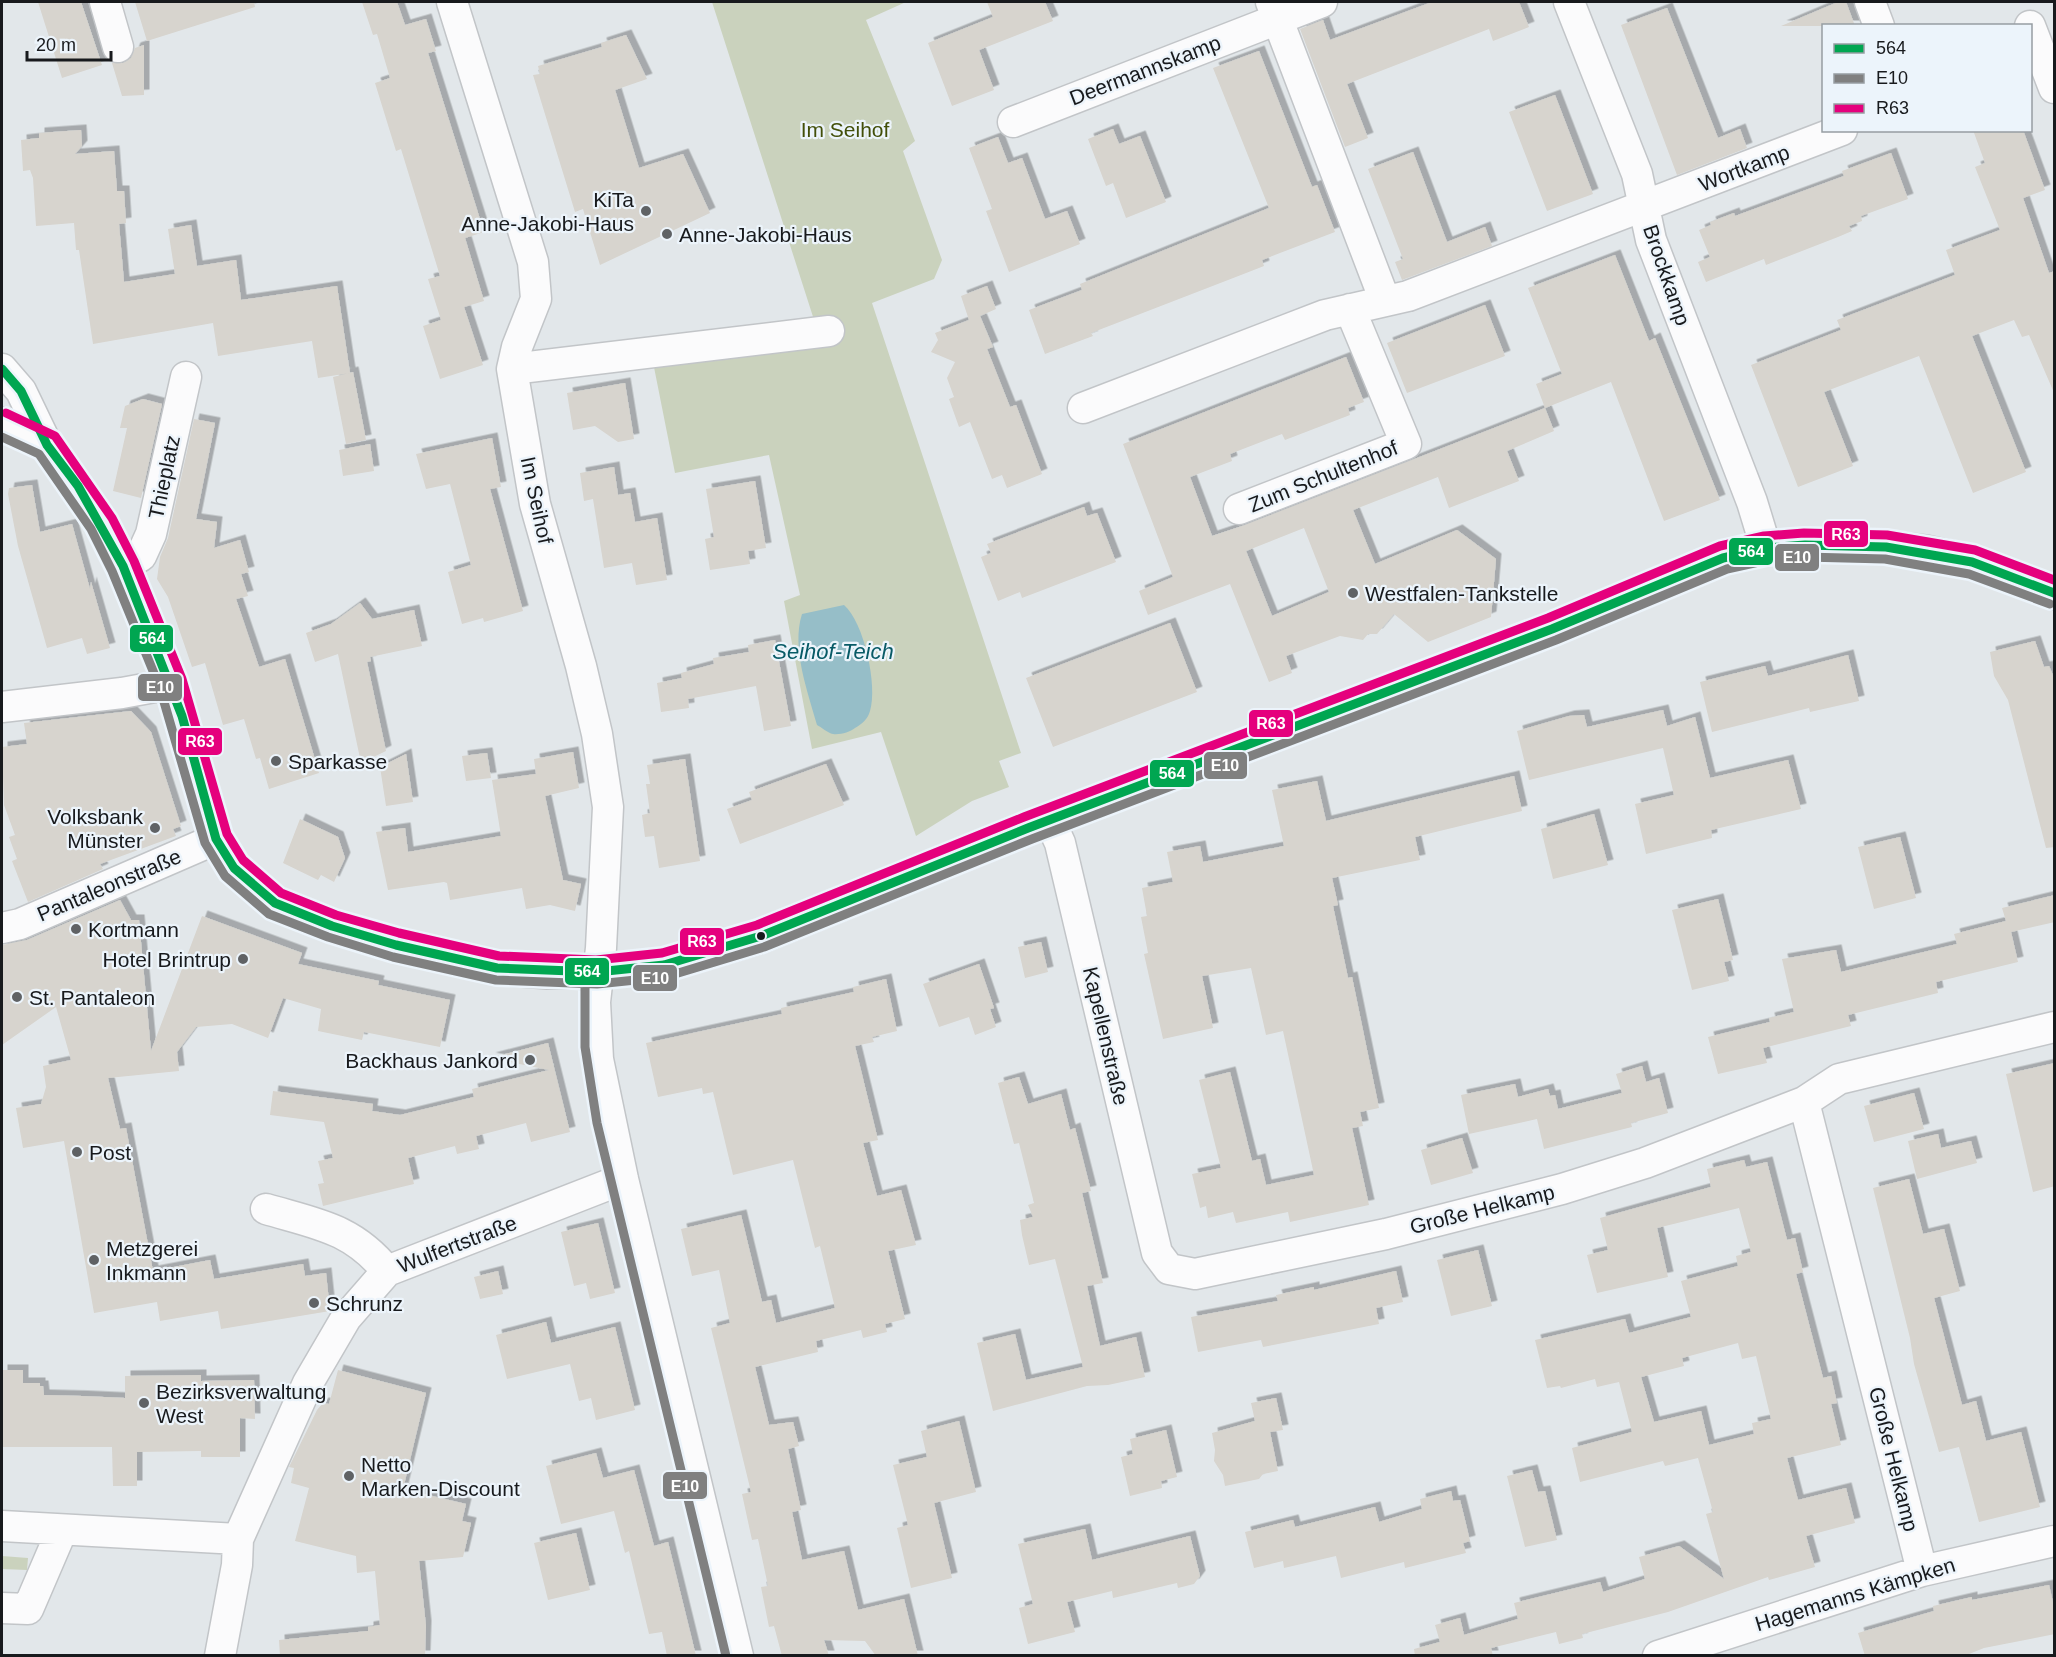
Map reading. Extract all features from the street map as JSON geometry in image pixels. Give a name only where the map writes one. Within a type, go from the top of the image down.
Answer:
[{"type":"main road","points":[[2,424],[20,430],[47,445],[101,523],[123,566],[171,684],[216,839],[234,868],[274,903],[332,926],[396,945],[497,968],[548,972],[597,972],[664,965],[761,936],[1050,821],[1552,629],[1631,597],[1678,574],[1723,558],[1766,549],[1844,545],[1926,552],[1972,562],[2055,593]]},
{"type":"street","points":[[105,2],[118,47]]},
{"type":"street","name":"Im Seihof","points":[[452,2],[533,262],[536,299],[517,347],[512,369],[535,504],[581,666],[597,734],[608,807],[601,948],[595,1002],[598,1059],[623,1179],[738,1656]]},
{"type":"street","name":"Deermannskamp","points":[[1013,122],[1274,10],[1322,2]]},
{"type":"street","name":"Brockkamp","points":[[1569,2],[1637,174],[1651,240],[1752,502],[1766,549]]},
{"type":"street","points":[[1870,2],[1878,24]]},
{"type":"street","points":[[2021,2],[2029,24]]},
{"type":"street","points":[[1274,10],[1385,301]]},
{"type":"street","points":[[2032,31],[2055,88]]},
{"type":"street","name":"Wortkamp","points":[[1645,206],[1837,132]]},
{"type":"street","points":[[1083,408],[1325,315],[1408,296],[1645,206]]},
{"type":"street","name":"Zum Schultenhof","points":[[1239,509],[1406,444],[1350,309]]},
{"type":"street","points":[[512,369],[829,331]]},
{"type":"street","points":[[2,369],[21,391],[47,445]]},
{"type":"street","name":"Thieplatz","points":[[123,566],[141,556],[152,534],[186,377]]},
{"type":"street","points":[[2,707],[122,693],[171,684]]},
{"type":"street","name":"Kapellenstraße","points":[[1050,821],[1060,843],[1157,1252]]},
{"type":"street","name":"Pantaleonstraße","points":[[2,928],[20,924],[216,839]]},
{"type":"street","name":"Große Helkamp","points":[[1157,1252],[1169,1269],[1195,1274],[1386,1234],[1496,1207],[1645,1163],[1804,1102],[1839,1079],[2055,1027]]},
{"type":"street","name":"Große Helkamp","points":[[1804,1102],[1922,1571]]},
{"type":"street","name":"Wulfertstraße","points":[[220,1656],[237,1565],[238,1539],[308,1383],[346,1318],[387,1271],[623,1179]]},
{"type":"street","points":[[266,1209],[345,1234],[370,1251],[387,1271]]},
{"type":"street","points":[[2,1526],[238,1539]]},
{"type":"street","points":[[2,1608],[28,1608],[62,1530]]},
{"type":"street","name":"Hagemanns Kämpken","points":[[1658,1656],[1922,1571],[2055,1541]]},
{"type":"green space","points":[[712,2],[906,2],[866,20],[915,141],[903,151],[942,260],[934,279],[872,303],[1021,753],[999,761],[1009,787],[972,801],[916,836],[881,732],[812,749],[784,601],[800,595],[769,455],[675,473],[649,342],[815,323]]},
{"type":"green space","points":[[2,1556],[28,1558],[27,1570],[2,1569]]},
{"type":"water","name":"Seihof-Teich","points":[[844,605],[858,625],[863,639],[871,671],[872,700],[869,714],[862,723],[848,732],[833,734],[817,725],[802,670],[798,641],[799,627],[802,614]]},
{"type":"building","points":[[38,2],[81,2],[102,65],[62,78]]},
{"type":"building","points":[[135,2],[254,2],[255,7],[147,41]]},
{"type":"building","points":[[362,2],[397,2],[405,25],[426,19],[436,51],[428,53],[484,232],[465,238],[484,301],[464,307],[483,365],[440,379],[423,326],[441,320],[428,279],[440,276],[401,149],[396,151],[375,83],[390,78],[377,34],[373,35]]},
{"type":"building","points":[[987,2],[1045,2],[1053,21],[979,50],[994,90],[952,106],[928,43],[993,17]]},
{"type":"building","points":[[1432,2],[1519,2],[1529,27],[1493,41],[1489,29],[1347,84],[1368,138],[1345,147],[1300,29],[1323,20],[1330,40]]},
{"type":"building","points":[[1838,2],[1846,2],[1854,24],[1822,24],[1822,26],[1781,26]]},
{"type":"building","points":[[1667,8],[1718,138],[1740,129],[1747,148],[1677,175],[1621,25]]},
{"type":"building","points":[[626,35],[647,79],[615,90],[639,168],[683,154],[710,213],[600,265],[583,209],[575,212],[533,75],[540,74],[538,66],[602,47],[601,43]]},
{"type":"building","points":[[144,45],[144,95],[122,96],[112,63],[123,63],[131,58],[135,48]]},
{"type":"building","points":[[1259,51],[1312,187],[1317,185],[1335,232],[1262,260],[1264,266],[1091,333],[1093,336],[1045,354],[1029,310],[1082,290],[1080,284],[1269,208],[1213,68]]},
{"type":"building","points":[[1555,95],[1593,194],[1547,211],[1509,112]]},
{"type":"building","points":[[1113,129],[1119,144],[1140,136],[1166,202],[1126,218],[1113,183],[1106,186],[1088,139]]},
{"type":"building","points":[[81,130],[82,146],[75,154],[114,151],[117,191],[124,191],[126,223],[119,224],[124,282],[175,274],[168,229],[191,225],[197,266],[236,260],[241,300],[337,286],[350,373],[318,378],[312,341],[218,356],[213,323],[93,344],[79,250],[76,250],[74,223],[36,226],[33,178],[30,170],[23,171],[21,140],[39,138],[39,133]]},
{"type":"building","points":[[1974,132],[2024,132],[2045,190],[2023,198],[2049,273],[2055,271],[2055,395],[2029,335],[2022,337],[2014,320],[1972,336],[2026,472],[1973,493],[1919,356],[1824,392],[1853,466],[1798,487],[1751,365],[1841,330],[1837,320],[1955,275],[1946,250],[2000,230],[1975,167],[1985,163]]},
{"type":"building","points":[[998,137],[1008,163],[1022,158],[1045,219],[1067,211],[1080,244],[1009,272],[986,211],[992,209],[969,148]]},
{"type":"building","points":[[1413,152],[1447,242],[1485,227],[1492,246],[1402,280],[1395,262],[1403,259],[1368,169]]},
{"type":"building","points":[[1891,153],[1908,199],[1861,216],[1862,221],[1849,226],[1852,231],[1838,237],[1766,265],[1764,259],[1706,282],[1698,262],[1710,257],[1699,230],[1711,225],[1710,222],[1734,213],[1735,216],[1844,176],[1842,171]]},
{"type":"building","points":[[1615,255],[1649,341],[1655,338],[1720,500],[1664,521],[1611,382],[1545,408],[1536,384],[1562,374],[1528,288]]},
{"type":"building","points":[[987,286],[996,309],[980,316],[993,347],[987,349],[1010,407],[1016,405],[1042,474],[1007,488],[1002,475],[992,479],[970,422],[959,427],[949,399],[954,397],[947,378],[955,362],[931,352],[938,340],[935,333],[969,320],[961,296]]},
{"type":"building","points":[[1485,305],[1505,356],[1407,393],[1387,343]]},
{"type":"building","points":[[1346,357],[1364,402],[1348,408],[1350,415],[1285,440],[1282,434],[1230,454],[1232,461],[1190,477],[1212,536],[1545,408],[1554,431],[1507,451],[1519,481],[1449,508],[1438,477],[1353,510],[1375,564],[1457,530],[1496,559],[1491,617],[1428,642],[1394,614],[1377,634],[1368,634],[1363,640],[1340,636],[1286,656],[1292,673],[1269,682],[1230,584],[1148,615],[1139,591],[1173,577],[1123,444]],"holes":[[[1304,528],[1329,592],[1272,616],[1246,551]]]},
{"type":"building","points":[[353,372],[366,440],[346,444],[333,377]]},
{"type":"building","points":[[625,383],[634,439],[618,442],[595,426],[573,430],[567,393]]},
{"type":"building","points":[[143,399],[162,404],[141,498],[113,491],[127,428],[120,428],[125,406]]},
{"type":"building","points":[[194,419],[215,423],[196,519],[217,522],[214,548],[240,540],[249,572],[241,574],[248,596],[236,599],[259,667],[285,659],[319,773],[269,789],[260,758],[256,759],[244,719],[223,725],[205,663],[192,667],[168,597],[157,579],[160,557],[168,538]]},
{"type":"building","points":[[492,438],[501,487],[490,489],[523,611],[484,622],[483,618],[462,624],[448,572],[471,565],[450,484],[426,489],[416,454]]},
{"type":"building","points":[[370,444],[374,471],[343,476],[339,450]]},
{"type":"building","points":[[614,467],[618,495],[630,493],[635,522],[657,518],[667,580],[636,585],[632,563],[604,568],[593,499],[584,501],[580,473]]},
{"type":"building","points":[[755,481],[766,548],[748,551],[750,564],[710,570],[705,539],[714,537],[706,489]]},
{"type":"building","points":[[32,485],[40,532],[72,524],[90,589],[91,582],[110,648],[87,654],[82,638],[47,648],[18,546],[8,494],[9,488]]},
{"type":"building","points":[[1084,507],[1087,516],[1097,513],[1116,562],[1022,598],[1020,592],[998,601],[981,557],[991,553],[987,544]]},
{"type":"building","points":[[360,603],[372,619],[414,610],[422,646],[370,657],[371,661],[367,662],[386,751],[361,763],[338,654],[315,662],[306,633],[331,624]]},
{"type":"building","points":[[1170,623],[1197,692],[1053,747],[1026,678]]},
{"type":"building","points":[[775,640],[791,726],[764,731],[756,686],[688,699],[689,708],[661,712],[657,683],[682,678],[681,673],[714,664],[713,658],[749,652],[748,645]]},
{"type":"building","points":[[2035,641],[2044,667],[2049,666],[2055,680],[2055,847],[2046,848],[2008,700],[1994,676],[1990,652]]},
{"type":"building","points":[[1848,655],[1859,701],[1810,712],[1809,708],[1712,732],[1700,682],[1765,666],[1768,676]]},
{"type":"building","points":[[1663,710],[1667,726],[1695,717],[1710,778],[1788,760],[1801,809],[1711,830],[1712,838],[1646,854],[1635,804],[1674,795],[1663,748],[1529,780],[1517,731],[1569,716],[1584,715],[1587,727]]},
{"type":"building","points":[[131,711],[151,732],[181,826],[173,829],[176,836],[100,864],[103,869],[28,902],[12,861],[17,859],[9,837],[15,835],[4,805],[2,747],[27,744],[24,723]]},
{"type":"building","points":[[573,752],[579,788],[545,796],[563,880],[581,884],[575,911],[550,905],[526,909],[522,888],[450,900],[447,883],[444,882],[388,890],[376,832],[405,828],[408,852],[501,836],[492,780],[536,774],[534,759]]},
{"type":"building","points":[[487,753],[491,778],[466,781],[462,756]]},
{"type":"building","points":[[406,754],[413,802],[386,806],[380,767]]},
{"type":"building","points":[[685,759],[700,861],[659,868],[654,836],[645,837],[642,815],[650,813],[646,784],[650,784],[647,765]]},
{"type":"building","points":[[826,764],[844,805],[740,844],[727,809],[752,800],[749,792]]},
{"type":"building","points":[[1514,776],[1522,811],[1415,837],[1420,860],[1332,878],[1338,905],[1333,906],[1348,978],[1352,977],[1379,1108],[1360,1112],[1363,1126],[1352,1128],[1369,1205],[1290,1222],[1288,1212],[1236,1223],[1233,1212],[1208,1218],[1206,1206],[1200,1208],[1192,1174],[1221,1168],[1199,1080],[1230,1072],[1252,1161],[1260,1159],[1266,1185],[1314,1175],[1283,1031],[1266,1035],[1251,968],[1202,976],[1213,1028],[1163,1039],[1144,954],[1148,953],[1141,917],[1147,916],[1142,888],[1173,882],[1167,852],[1200,846],[1203,862],[1284,846],[1272,790],[1317,781],[1326,821]]},
{"type":"building","points":[[1594,814],[1608,865],[1553,879],[1541,829]]},
{"type":"building","points":[[300,819],[338,837],[345,858],[334,882],[321,875],[318,880],[283,863]]},
{"type":"building","points":[[1900,837],[1916,898],[1874,909],[1858,847]]},
{"type":"building","points":[[2055,895],[2055,922],[2011,932],[2018,962],[1936,982],[1938,993],[1848,1015],[1851,1026],[1763,1048],[1767,1063],[1718,1074],[1708,1037],[1770,1022],[1769,1018],[1794,1012],[1782,959],[1836,950],[1841,972],[1957,944],[1954,934],[2006,921],[2002,908]]},
{"type":"building","points":[[1718,899],[1733,960],[1724,962],[1729,981],[1692,990],[1672,910]]},
{"type":"building","points":[[120,900],[131,920],[139,920],[151,1051],[202,916],[302,953],[298,964],[379,981],[378,985],[450,1000],[440,1047],[364,1032],[362,1040],[318,1031],[321,1009],[283,998],[268,1038],[232,1024],[196,1027],[177,1052],[179,1071],[108,1078],[120,1129],[126,1128],[153,1271],[210,1260],[214,1279],[303,1264],[305,1276],[326,1273],[330,1311],[221,1329],[218,1311],[160,1321],[157,1302],[94,1313],[64,1141],[23,1148],[16,1108],[41,1104],[46,1087],[43,1066],[71,1060],[56,1007],[2,1045],[2,945],[27,940]]},
{"type":"building","points":[[1041,942],[1048,972],[1025,978],[1018,947]]},
{"type":"building","points":[[979,964],[994,1008],[990,1009],[996,1027],[975,1035],[969,1017],[939,1027],[923,984]]},
{"type":"building","points":[[886,979],[897,1031],[872,1037],[874,1042],[855,1046],[878,1140],[863,1143],[877,1196],[901,1190],[916,1245],[888,1251],[905,1319],[885,1324],[887,1332],[863,1338],[861,1330],[816,1341],[818,1352],[755,1367],[769,1425],[793,1422],[799,1446],[788,1449],[801,1510],[792,1512],[802,1560],[844,1551],[858,1610],[904,1599],[918,1656],[876,1656],[865,1641],[824,1640],[829,1656],[782,1656],[774,1626],[769,1627],[761,1587],[768,1586],[758,1539],[752,1540],[742,1494],[751,1492],[711,1328],[730,1323],[719,1270],[692,1276],[681,1229],[741,1215],[762,1302],[771,1300],[776,1323],[835,1308],[820,1246],[815,1248],[793,1160],[733,1175],[713,1092],[703,1094],[702,1088],[658,1097],[646,1043],[782,1014],[781,1008],[854,992],[853,987]]},
{"type":"building","points":[[548,1043],[570,1132],[531,1142],[526,1123],[476,1136],[479,1149],[457,1154],[455,1146],[408,1158],[414,1184],[323,1206],[318,1184],[324,1183],[318,1161],[333,1158],[324,1122],[270,1115],[273,1091],[373,1104],[372,1111],[400,1115],[474,1097],[472,1089],[549,1070],[490,1058]]},
{"type":"building","points":[[2055,1063],[2055,1186],[2033,1192],[2006,1074]]},
{"type":"building","points":[[1642,1066],[1646,1082],[1659,1078],[1668,1113],[1631,1123],[1632,1127],[1544,1149],[1537,1119],[1469,1134],[1461,1095],[1515,1084],[1518,1097],[1548,1089],[1550,1096],[1555,1095],[1558,1109],[1622,1093],[1616,1074]]},
{"type":"building","points":[[1019,1077],[1028,1104],[1061,1094],[1070,1130],[1075,1128],[1091,1191],[1082,1193],[1103,1283],[1087,1286],[1100,1346],[1136,1337],[1145,1377],[1108,1385],[1087,1386],[993,1411],[977,1343],[1015,1334],[1026,1380],[1083,1367],[1055,1259],[1029,1265],[1022,1235],[1020,1220],[1033,1217],[1028,1205],[1034,1203],[1019,1143],[1014,1144],[998,1083]]},
{"type":"building","points":[[1914,1093],[1924,1129],[1874,1142],[1864,1106]]},
{"type":"building","points":[[1938,1134],[1941,1148],[1971,1141],[1977,1163],[1917,1179],[1908,1141]]},
{"type":"building","points":[[1462,1138],[1473,1173],[1431,1185],[1421,1150]]},
{"type":"building","points":[[1744,1160],[1746,1167],[1767,1162],[1787,1240],[1795,1238],[1803,1272],[1796,1274],[1823,1378],[1831,1376],[1837,1403],[1831,1404],[1841,1445],[1787,1458],[1798,1500],[1846,1488],[1855,1523],[1806,1536],[1815,1567],[1769,1580],[1768,1577],[1668,1612],[1582,1634],[1583,1638],[1559,1644],[1556,1632],[1491,1648],[1493,1656],[1415,1656],[1414,1649],[1440,1642],[1435,1625],[1460,1618],[1464,1635],[1518,1619],[1514,1603],[1600,1582],[1603,1592],[1645,1579],[1639,1557],[1679,1546],[1724,1579],[1706,1514],[1713,1512],[1698,1458],[1665,1466],[1663,1461],[1580,1482],[1572,1448],[1632,1432],[1619,1382],[1597,1387],[1595,1379],[1561,1388],[1560,1386],[1547,1388],[1535,1340],[1625,1319],[1629,1333],[1691,1317],[1681,1281],[1738,1266],[1736,1256],[1751,1252],[1739,1208],[1657,1228],[1668,1277],[1597,1293],[1587,1255],[1608,1250],[1600,1218],[1711,1187],[1707,1169]],"holes":[[[1738,1343],[1742,1359],[1756,1356],[1771,1419],[1752,1423],[1754,1434],[1709,1445],[1701,1411],[1654,1422],[1641,1377],[1684,1366],[1682,1358]]]},
{"type":"building","points":[[1909,1179],[1923,1234],[1944,1229],[1960,1291],[1934,1298],[1962,1405],[1976,1401],[1986,1441],[2021,1432],[2040,1507],[1979,1522],[1959,1447],[1939,1452],[1914,1364],[1910,1338],[1873,1188]]},
{"type":"building","points":[[598,1223],[615,1293],[590,1299],[586,1283],[574,1286],[561,1232]]},
{"type":"building","points":[[1478,1250],[1492,1306],[1451,1316],[1437,1260]]},
{"type":"building","points":[[498,1271],[503,1294],[480,1299],[474,1277]]},
{"type":"building","points":[[1396,1271],[1403,1302],[1376,1308],[1379,1324],[1263,1347],[1261,1340],[1198,1352],[1191,1317],[1278,1301],[1276,1295],[1314,1287],[1314,1290]]},
{"type":"building","points":[[546,1322],[551,1343],[615,1327],[635,1410],[596,1420],[591,1398],[579,1401],[570,1364],[507,1379],[496,1335]]},
{"type":"building","points":[[2,1370],[23,1370],[23,1383],[40,1383],[40,1386],[43,1386],[44,1395],[125,1398],[125,1376],[201,1375],[201,1381],[254,1380],[255,1419],[240,1418],[240,1457],[201,1457],[201,1451],[137,1452],[137,1486],[113,1486],[112,1447],[2,1447]]},
{"type":"building","name":"Netto Marken-Discount","points":[[338,1370],[426,1393],[403,1489],[466,1504],[462,1521],[471,1523],[463,1557],[419,1561],[426,1626],[425,1656],[280,1656],[279,1640],[368,1631],[368,1627],[380,1625],[375,1571],[357,1573],[356,1556],[295,1541],[309,1488],[291,1483],[294,1468],[289,1467],[317,1410],[323,1403],[329,1404]]},
{"type":"building","points":[[1276,1398],[1283,1430],[1270,1432],[1278,1471],[1263,1474],[1259,1479],[1225,1486],[1223,1475],[1214,1461],[1212,1433],[1255,1421],[1251,1403]]},
{"type":"building","points":[[959,1421],[976,1492],[934,1503],[952,1578],[911,1588],[897,1528],[908,1525],[893,1465],[927,1457],[921,1431]]},
{"type":"building","points":[[1166,1430],[1177,1477],[1161,1481],[1162,1488],[1130,1496],[1121,1457],[1133,1454],[1130,1439]]},
{"type":"building","points":[[596,1453],[603,1478],[634,1470],[654,1546],[668,1542],[696,1656],[667,1656],[662,1632],[649,1634],[629,1551],[625,1553],[614,1511],[561,1524],[546,1466]]},
{"type":"building","points":[[1532,1470],[1538,1492],[1545,1491],[1557,1540],[1525,1547],[1507,1476]]},
{"type":"building","points":[[1451,1491],[1453,1501],[1460,1500],[1465,1520],[1470,1541],[1463,1543],[1466,1553],[1405,1568],[1404,1562],[1341,1578],[1336,1556],[1284,1568],[1283,1561],[1254,1568],[1245,1532],[1293,1520],[1295,1527],[1375,1507],[1379,1522],[1422,1509],[1420,1499]]},
{"type":"building","points":[[1085,1529],[1092,1560],[1190,1536],[1200,1576],[1194,1584],[1178,1588],[1177,1583],[1113,1598],[1112,1591],[1067,1602],[1075,1632],[1028,1644],[1019,1608],[1033,1604],[1018,1544]]},
{"type":"building","points":[[576,1533],[590,1590],[548,1600],[534,1543]]},
{"type":"building","points":[[2049,1585],[2055,1611],[2055,1634],[1984,1648],[1964,1656],[1865,1656],[1858,1633],[1934,1611],[1933,1606],[1972,1597],[1972,1600]]},
{"type":"transit line","name":"564","points":[[2,369],[21,391],[47,445],[78,486],[123,566],[182,716],[216,839],[234,868],[275,903],[332,926],[396,945],[497,968],[597,972],[664,965],[761,936],[1028,828],[1552,629],[1723,558],[1766,548],[1805,545],[1886,547],[1972,562],[2054,593]]},
{"type":"transit line","name":"R63","points":[[6,413],[55,436],[112,518],[134,561],[182,679],[227,834],[243,860],[281,893],[336,915],[399,933],[499,956],[596,960],[662,953],[757,925],[1024,817],[1548,618],[1720,546],[1764,536],[1804,533],[1887,535],[1975,550],[2054,580]]},
{"type":"transit line","name":"E10","points":[[2,437],[39,454],[91,529],[112,571],[160,688],[205,843],[225,876],[269,914],[328,937],[393,957],[496,980],[597,984],[665,977],[764,947],[1032,839],[1556,640],[1727,569],[1768,560],[1805,557],[1885,559],[1969,574],[2050,604]]},
{"type":"transit line","name":"E10","points":[[585,972],[585,1047],[597,1123],[726,1656]]},
{"type":"place","name":"KiTa Anne-Jakobi-Haus","points":[[646,211]]},
{"type":"place","name":"Anne-Jakobi-Haus","points":[[667,234]]},
{"type":"place","name":"Westfalen-Tankstelle","points":[[1353,593]]},
{"type":"place","name":"Sparkasse","points":[[276,761]]},
{"type":"place","name":"Volksbank Münster","points":[[155,828]]},
{"type":"place","name":"Kortmann","points":[[76,929]]},
{"type":"place","name":"Hotel Brintrup","points":[[243,959]]},
{"type":"place","name":"St. Pantaleon","points":[[17,997]]},
{"type":"place","name":"Backhaus Jankord","points":[[530,1060]]},
{"type":"place","name":"Post","points":[[77,1152]]},
{"type":"place","name":"Metzgerei Inkmann","points":[[94,1260]]},
{"type":"place","name":"Schrunz","points":[[314,1303]]},
{"type":"place","name":"Bezirksverwaltung West","points":[[144,1403]]},
{"type":"place","name":"Netto Marken-Discount","points":[[349,1476]]}]
